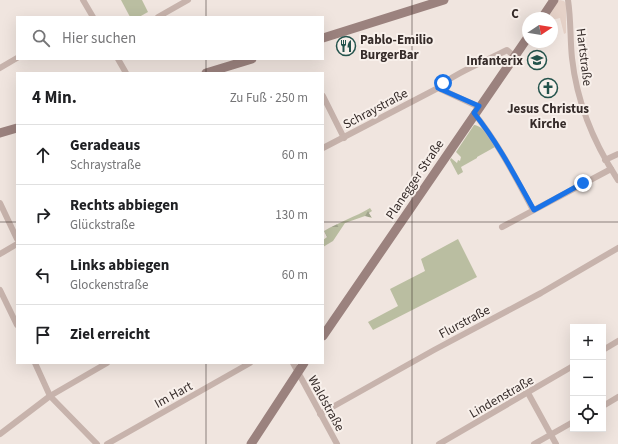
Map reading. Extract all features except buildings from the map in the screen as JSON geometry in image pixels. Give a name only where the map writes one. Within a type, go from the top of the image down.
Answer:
[{"type":"street","points":[[83,0],[91,16]]},
{"type":"street","points":[[160,16],[188,0]]},
{"type":"street","points":[[324,38],[444,0]]},
{"type":"street","points":[[546,12],[554,0]]},
{"type":"street","name":"Hartstraße","points":[[568,0],[572,56],[577,90],[588,125],[605,160],[618,180]]},
{"type":"street","name":"Planegger Straße","points":[[324,335],[522,45]]},
{"type":"street","name":"Schraystraße","points":[[324,148],[440,86],[459,74],[507,50],[514,56]]},
{"type":"street","points":[[0,68],[16,59]]},
{"type":"street","points":[[119,60],[125,72]]},
{"type":"street","points":[[209,72],[249,60]]},
{"type":"street","points":[[440,86],[476,110],[534,210]]},
{"type":"street","points":[[324,98],[344,138]]},
{"type":"street","points":[[0,133],[16,128]]},
{"type":"street","points":[[605,160],[618,154]]},
{"type":"street","points":[[502,226],[611,169]]},
{"type":"street","points":[[0,203],[16,237]]},
{"type":"street","points":[[0,254],[16,245]]},
{"type":"street","name":"Flurstraße","points":[[320,414],[434,350],[541,293],[618,248]]},
{"type":"street","points":[[0,290],[16,322]]},
{"type":"street","points":[[606,348],[618,341]]},
{"type":"street","points":[[35,364],[50,396],[97,444]]},
{"type":"street","points":[[0,434],[50,396],[105,364]]},
{"type":"street","name":"Im Hart","points":[[107,444],[248,364]]},
{"type":"street","name":"Waldstraße","points":[[294,364],[337,444]]},
{"type":"street","points":[[251,444],[303,364]]},
{"type":"street","name":"Lindenstraße","points":[[439,444],[570,368]]},
{"type":"street","points":[[528,393],[556,444]]},
{"type":"street","points":[[606,404],[618,397]]},
{"type":"street","points":[[534,444],[570,424]]},
{"type":"green space","points":[[121,0],[142,0],[148,12],[141,16],[129,16]]},
{"type":"green space","points":[[474,125],[484,130],[495,147],[461,167],[463,172],[458,175],[450,160],[451,158],[457,163],[458,160],[460,161],[461,157],[456,152]]},
{"type":"green space","points":[[370,208],[372,211],[369,213],[372,218],[365,216],[345,223],[333,241],[324,246],[324,239],[327,237],[324,231]]},
{"type":"green space","points":[[458,239],[477,277],[373,330],[368,322],[398,306],[390,289],[425,271],[421,259]]},
{"type":"shaded area","points":[[558,1],[564,1],[566,4],[566,33],[564,34],[560,18],[558,18],[558,12],[552,12]]},
{"type":"place","name":"Pablo-Emilio BurgerBar","points":[[346,46]]},
{"type":"place","name":"Infanterix","points":[[537,60]]},
{"type":"place","name":"Jesus Christus Kirche","points":[[548,88]]},
{"type":"route","points":[[443,83],[438,88],[479,106],[474,113],[487,129],[502,153],[534,210],[583,183]]}]
